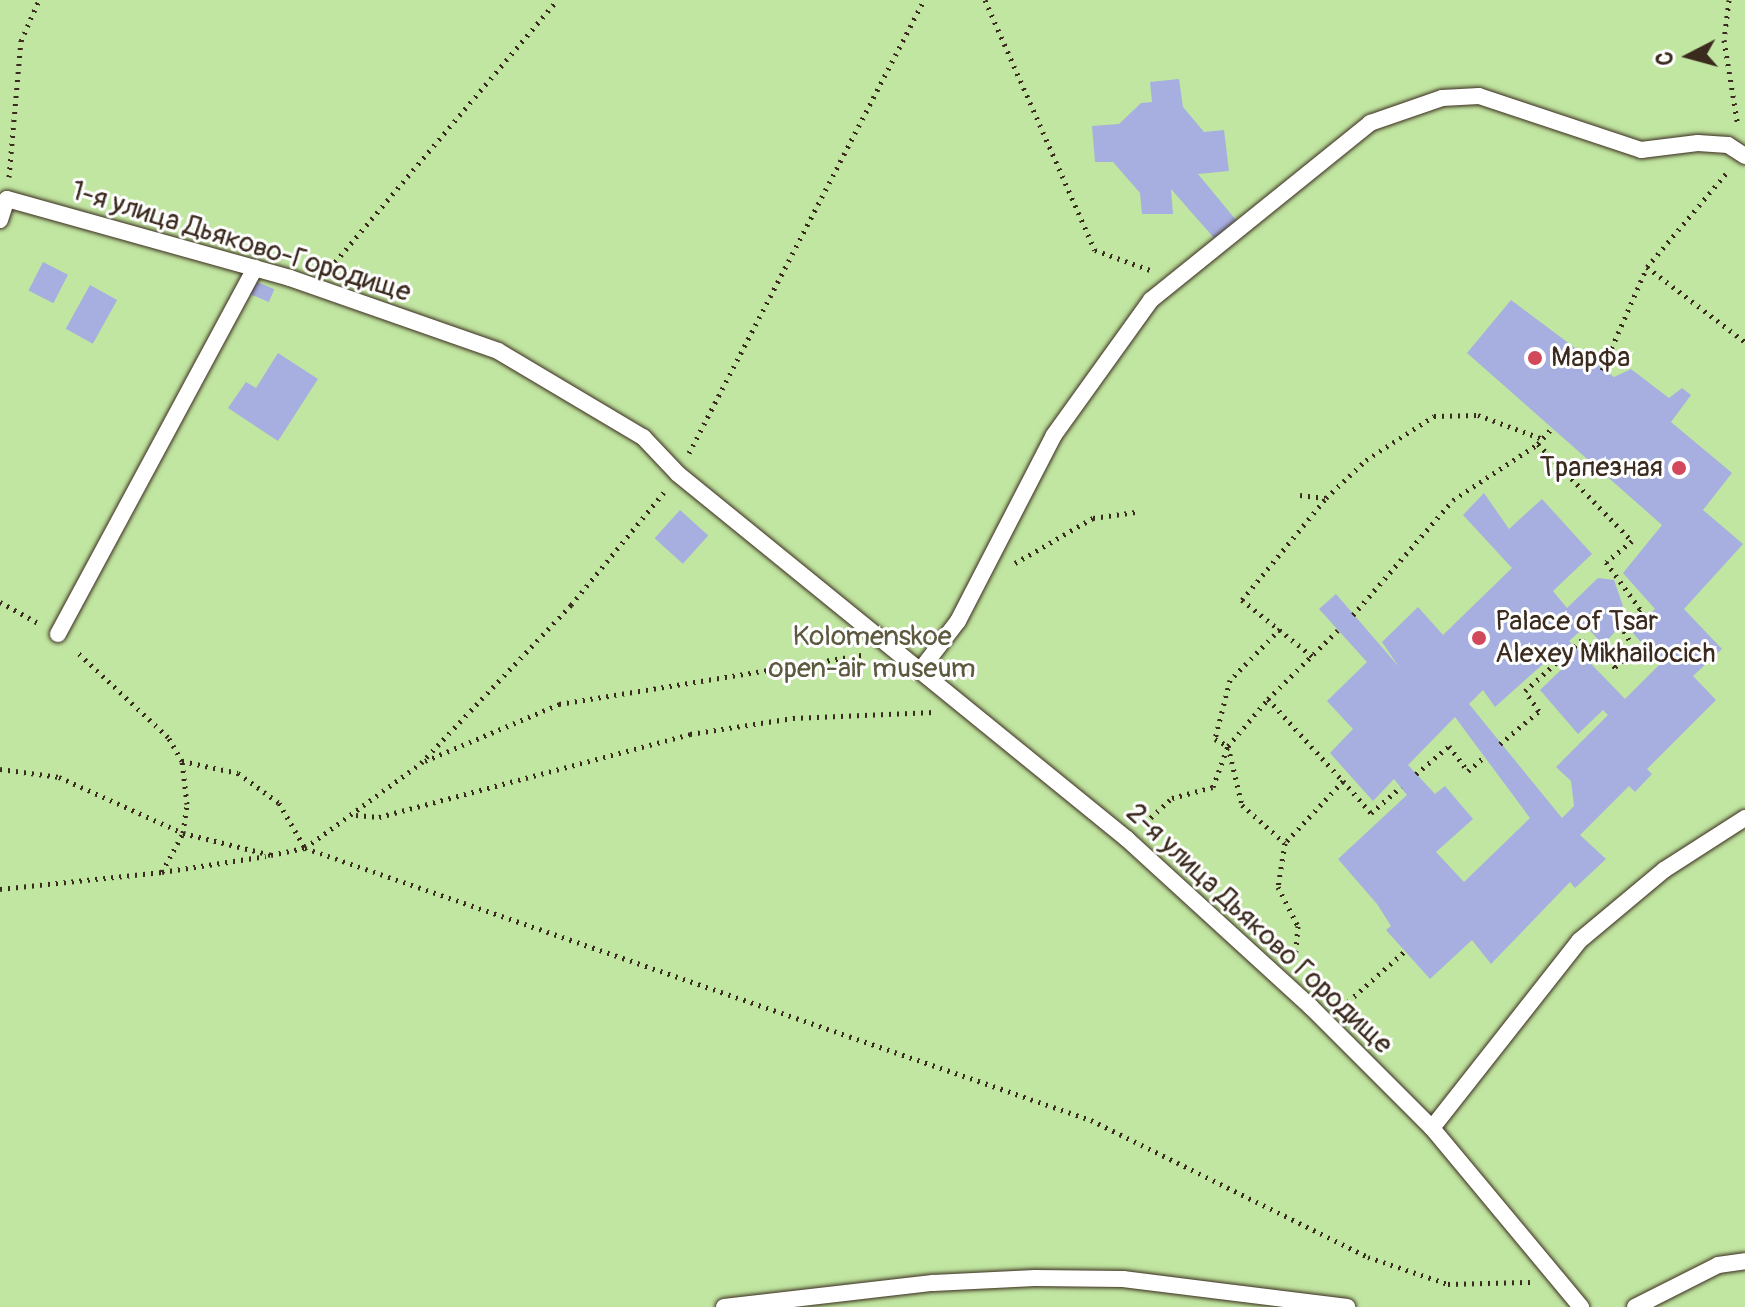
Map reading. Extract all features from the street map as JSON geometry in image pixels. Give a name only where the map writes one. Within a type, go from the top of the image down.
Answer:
[{"type":"lane","points":[[922,668],[958,621],[1054,435],[1151,300],[1370,123],[1442,98],[1479,96],[1641,150],[1698,143],[1728,145],[1744,155]]},
{"type":"lane","points":[[0,220],[7,199]]},
{"type":"lane","name":"1-я улица Дьяково-Городище","points":[[7,199],[255,268],[498,351],[643,437],[678,474],[866,626]]},
{"type":"lane","points":[[58,634],[255,268]]},
{"type":"lane","name":"2-я улица Дьяково Городище","points":[[866,626],[922,668],[1127,839],[1326,1021],[1432,1128],[1581,1307]]},
{"type":"lane","points":[[1432,1128],[1579,941],[1664,870],[1745,818]]},
{"type":"lane","points":[[1635,1307],[1718,1265],[1745,1261]]},
{"type":"lane","points":[[724,1307],[933,1283],[1035,1278],[1123,1279],[1347,1307]]},
{"type":"path","points":[[7,199],[21,41],[39,0]]},
{"type":"path","points":[[315,287],[364,222],[472,105],[557,0]]},
{"type":"path","points":[[0,889],[162,872],[305,848],[421,763],[571,605],[678,474],[924,0]]},
{"type":"path","points":[[985,0],[1095,250],[1176,279]]},
{"type":"path","points":[[1602,370],[1647,267],[1744,155],[1724,40],[1729,0]]},
{"type":"path","points":[[1647,267],[1745,342]]},
{"type":"path","points":[[1312,656],[1242,600],[1326,498],[1388,442],[1434,416],[1478,415],[1541,441],[1632,541],[1606,562],[1640,609],[1624,631],[1635,650],[1615,667],[1582,640],[1574,647]]},
{"type":"path","points":[[1353,615],[1453,500],[1541,441],[1552,428]]},
{"type":"path","points":[[1300,495],[1326,498]]},
{"type":"path","points":[[991,560],[1027,560],[1093,518],[1136,512]]},
{"type":"path","points":[[0,602],[58,634],[168,737],[182,761],[187,804],[183,833],[162,872]]},
{"type":"path","points":[[1280,629],[1230,680],[1215,739],[1228,746],[1242,805],[1285,843]]},
{"type":"path","points":[[1127,839],[1172,798],[1213,787],[1228,746],[1268,699],[1338,630]]},
{"type":"path","points":[[421,763],[559,704],[896,648]]},
{"type":"path","points":[[1500,744],[1539,711],[1525,691],[1557,662]]},
{"type":"path","points":[[1268,699],[1371,813],[1401,787]]},
{"type":"path","points":[[355,814],[379,817],[690,734],[793,718],[970,710]]},
{"type":"path","points":[[1416,774],[1449,746],[1468,771],[1484,757]]},
{"type":"path","points":[[182,761],[238,773],[279,803],[305,848],[1091,1120],[1368,1257],[1448,1284],[1559,1281]]},
{"type":"path","points":[[0,769],[59,777],[183,833],[271,855]]},
{"type":"path","points":[[1294,968],[1298,926],[1278,887],[1285,843],[1343,781]]},
{"type":"path","points":[[1326,1021],[1405,951]]},
{"type":"green space","name":"Kolomenskoe open-air museum","points":[[0,0],[1745,0],[1745,1307],[0,1307]]},
{"type":"building","points":[[1179,79],[1183,107],[1204,132],[1224,130],[1229,171],[1198,174],[1236,220],[1214,238],[1171,189],[1173,214],[1142,214],[1140,193],[1113,162],[1095,162],[1092,126],[1119,124],[1141,103],[1152,102],[1150,82]]},
{"type":"building","points":[[43,262],[68,275],[53,303],[28,291]]},
{"type":"building","points":[[255,281],[274,289],[269,302],[250,294]]},
{"type":"building","points":[[90,285],[117,300],[93,344],[66,329]]},
{"type":"building","name":"Palace of Tsar Alexey Mikhailocich","points":[[1511,300],[1614,377],[1631,369],[1669,398],[1682,388],[1691,395],[1671,422],[1732,473],[1703,510],[1743,544],[1684,609],[1722,649],[1693,676],[1716,700],[1647,769],[1652,774],[1635,792],[1629,786],[1580,835],[1606,859],[1575,888],[1570,882],[1491,964],[1472,940],[1430,979],[1386,930],[1391,926],[1377,904],[1338,859],[1407,795],[1394,779],[1373,801],[1330,753],[1353,729],[1327,701],[1367,662],[1319,609],[1336,594],[1399,667],[1382,642],[1418,607],[1443,635],[1512,568],[1463,515],[1484,493],[1509,529],[1542,499],[1592,554],[1553,591],[1567,608],[1598,578],[1614,580],[1623,606],[1616,615],[1622,624],[1603,645],[1586,626],[1569,641],[1625,699],[1660,664],[1632,632],[1655,609],[1623,573],[1662,525],[1467,353]],"holes":[[[1551,657],[1562,669],[1540,690],[1578,734],[1603,710],[1608,715],[1556,767],[1571,781],[1574,806],[1562,818],[1469,704],[1483,690],[1495,707]],[[1455,717],[1530,818],[1464,882],[1436,852],[1473,819],[1445,786],[1435,794],[1408,765]]]},
{"type":"building","points":[[278,353],[318,379],[278,441],[228,408],[246,382],[256,388]]},
{"type":"building","points":[[680,510],[708,535],[683,564],[655,538]]},
{"type":"place","name":"Марфа","points":[[1535,358]]},
{"type":"place","name":"Трапезная","points":[[1679,468]]},
{"type":"place","name":"Palace of Tsar Alexey Mikhailocich","points":[[1479,638]]}]
